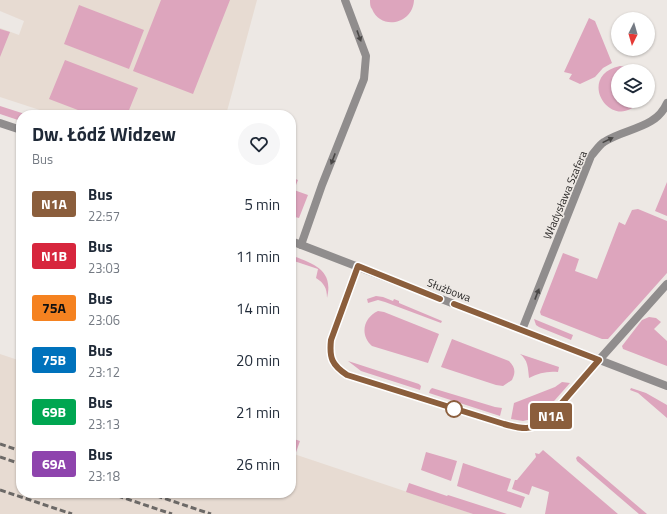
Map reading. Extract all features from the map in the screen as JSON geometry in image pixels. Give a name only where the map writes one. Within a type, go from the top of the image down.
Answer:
[{"type":"street","points":[[301,245],[364,79],[366,56],[345,0]]},
{"type":"street","name":"Władysława Szafera","points":[[522,330],[591,156],[604,142],[655,119],[664,111],[667,103]]},
{"type":"street","points":[[0,123],[16,128]]},
{"type":"street","name":"Służbowa","points":[[296,242],[667,386]]},
{"type":"street","points":[[599,360],[667,284]]},
{"type":"shaded area","points":[[0,0],[257,0],[227,110],[40,110],[0,97],[0,28],[19,35],[24,21],[0,11]]},
{"type":"shaded area","points":[[161,0],[230,0],[193,94],[133,71]]},
{"type":"shaded area","points":[[370,0],[414,0],[408,15],[396,22],[389,22],[376,16],[370,5]]},
{"type":"shaded area","points":[[79,5],[144,30],[129,69],[64,44]]},
{"type":"shaded area","points":[[589,18],[595,21],[612,63],[603,68],[595,77],[580,84],[569,79],[572,74],[564,72]]},
{"type":"shaded area","points":[[0,29],[10,32],[0,57]]},
{"type":"shaded area","points":[[65,60],[138,88],[129,110],[78,110],[49,99]]},
{"type":"shaded area","points":[[611,70],[611,108],[631,108],[629,110],[619,111],[609,108],[602,100],[599,90],[600,80],[607,72]]},
{"type":"shaded area","points":[[0,106],[16,111],[16,119],[0,114]]},
{"type":"shaded area","points":[[667,182],[667,216],[655,211]]},
{"type":"shaded area","points":[[296,191],[308,195],[299,218],[296,217]]},
{"type":"shaded area","points":[[638,209],[667,221],[667,273],[608,339],[602,339],[541,315],[540,312],[563,253],[579,259],[575,271],[597,279],[619,222],[625,225],[632,210]]},
{"type":"shaded area","points":[[296,257],[314,265],[324,274],[327,280],[328,288],[327,298],[324,286],[316,278],[318,269],[296,262]]},
{"type":"shaded area","points":[[376,296],[393,301],[394,299],[399,301],[399,303],[442,321],[441,323],[378,300],[368,303],[367,299]]},
{"type":"shaded area","points":[[378,311],[439,334],[428,363],[372,346],[368,342],[364,332],[365,327],[369,317]]},
{"type":"shaded area","points":[[649,317],[656,318],[661,322],[654,329],[667,341],[667,366],[623,349],[622,346],[642,320]]},
{"type":"shaded area","points":[[534,319],[573,335],[571,340],[539,327],[536,325]]},
{"type":"shaded area","points":[[452,339],[509,361],[513,365],[514,370],[512,380],[503,386],[496,385],[441,367]]},
{"type":"shaded area","points":[[0,354],[16,359],[16,498],[296,498],[296,455],[473,514],[0,514]]},
{"type":"shaded area","points":[[520,354],[559,367],[558,372],[543,373],[529,378],[526,362]]},
{"type":"shaded area","points":[[348,361],[419,384],[421,386],[420,390],[361,371]]},
{"type":"shaded area","points":[[562,382],[570,383],[547,409],[540,414],[537,408],[530,412],[532,419],[523,421],[511,419],[514,403],[555,387]]},
{"type":"shaded area","points":[[432,388],[502,408],[500,416],[429,393]]},
{"type":"shaded area","points":[[631,388],[646,393],[667,405],[667,418],[638,393],[630,390]]},
{"type":"shaded area","points":[[296,440],[300,441],[296,452]]},
{"type":"shaded area","points":[[543,450],[618,514],[545,514],[549,492],[532,486],[529,495],[512,489],[515,480],[517,480],[536,457],[535,453],[539,454]]},
{"type":"shaded area","points":[[426,452],[457,461],[451,481],[421,470]]},
{"type":"shaded area","points":[[578,456],[647,514],[639,514],[577,461],[576,458]]},
{"type":"shaded area","points":[[463,463],[511,479],[507,491],[525,497],[521,508],[457,486]]},
{"type":"shaded area","points":[[409,483],[507,514],[473,514],[406,492]]},
{"type":"railway","points":[[0,444],[16,449]]},
{"type":"railway","points":[[0,457],[16,462]]},
{"type":"railway","points":[[0,490],[16,495]]},
{"type":"railway","points":[[24,498],[72,514]]},
{"type":"railway","points":[[124,498],[172,514]]},
{"type":"railway","points":[[163,498],[211,514]]},
{"type":"bus line","name":"N1A","points":[[440,299],[358,266],[336,322],[331,340],[330,350],[332,361],[338,369],[347,375],[454,409],[517,428],[525,429],[533,428],[547,420],[599,360],[454,304]]}]
